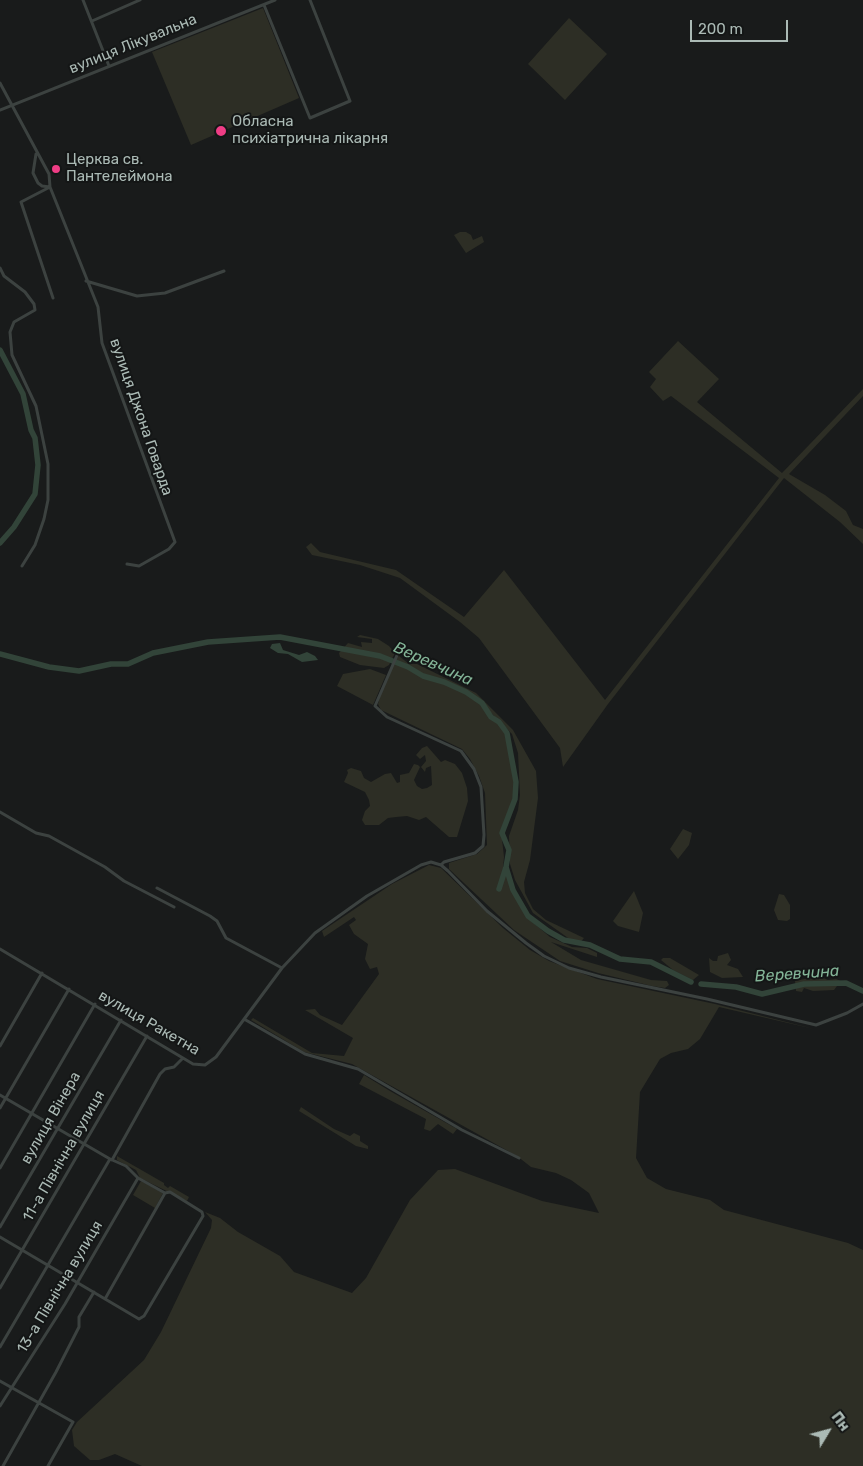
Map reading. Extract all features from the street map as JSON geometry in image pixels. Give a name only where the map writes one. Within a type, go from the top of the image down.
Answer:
[{"type":"street","points":[[84,0],[109,66]]},
{"type":"street","points":[[92,21],[140,0]]},
{"type":"street","name":"вулиця Лікувальна","points":[[0,110],[275,0]]},
{"type":"street","points":[[265,3],[310,118],[350,100],[310,0]]},
{"type":"street","name":"вулиця Джона Говарда","points":[[0,83],[36,154],[44,163],[49,174],[49,185],[98,307],[102,343],[175,542],[169,549],[139,566],[127,564]]},
{"type":"street","points":[[36,154],[34,164],[44,163]]},
{"type":"street","name":"вулиця Джона Говарда","points":[[34,164],[32,170],[36,179],[42,186],[49,185]]},
{"type":"street","points":[[49,185],[21,202],[53,298]]},
{"type":"street","points":[[0,268],[4,276],[25,292],[34,304],[35,310],[26,317],[14,322],[10,332],[12,355],[36,406],[48,464],[48,500],[44,519],[35,546],[22,566]]},
{"type":"street","points":[[86,281],[137,296],[165,293],[224,271]]},
{"type":"street","name":"вулиця Ракетна","points":[[0,949],[183,1058],[198,1065],[208,1063],[282,968],[315,933],[350,907],[421,865],[431,862],[441,865],[444,862],[475,853],[483,846],[484,835],[480,787],[474,769],[461,751],[387,717],[375,706],[398,653]]},
{"type":"street","points":[[0,812],[36,833],[49,836],[105,867],[124,881],[174,907]]},
{"type":"street","points":[[441,865],[487,911],[526,943],[544,956],[569,968],[601,977],[707,999],[816,1025],[847,1013],[863,1004]]},
{"type":"street","points":[[158,888],[217,921],[226,938],[282,968]]},
{"type":"street","points":[[0,1046],[42,973]]},
{"type":"street","points":[[0,1108],[69,989]]},
{"type":"street","points":[[0,1168],[95,1004]]},
{"type":"street","points":[[244,1019],[305,1054],[358,1069],[462,1130],[519,1158]]},
{"type":"street","name":"вулиця Вінера","points":[[0,1227],[121,1020]]},
{"type":"street","name":"11-а Північна вулиця","points":[[0,1288],[147,1036]]},
{"type":"street","points":[[0,1347],[160,1074],[183,1058]]},
{"type":"street","points":[[0,1095],[58,1127],[83,1144],[131,1169],[138,1178],[202,1213],[143,1318],[134,1318],[78,1282],[0,1237]]},
{"type":"street","name":"13-а Північна вулиця","points":[[0,1406],[78,1282],[138,1178]]},
{"type":"street","points":[[105,1299],[166,1193]]},
{"type":"street","points":[[3,1466],[39,1404],[79,1327],[78,1317],[94,1292]]},
{"type":"street","points":[[0,1382],[73,1422],[48,1466]]},
{"type":"shaded area","points":[[263,8],[299,98],[191,145],[152,52]]},
{"type":"shaded area","points":[[569,18],[607,54],[565,100],[528,64]]},
{"type":"shaded area","points":[[466,232],[471,235],[473,240],[482,236],[484,242],[466,253],[454,235]]},
{"type":"shaded area","points":[[678,341],[719,379],[697,402],[782,473],[863,389],[863,396],[789,474],[825,495],[846,511],[853,525],[863,529],[863,544],[840,522],[784,478],[608,704],[563,767],[560,748],[479,638],[400,578],[360,565],[312,555],[306,547],[311,543],[320,552],[396,570],[464,617],[504,570],[605,700],[779,478],[671,396],[663,401],[650,387],[656,379],[649,372]]},
{"type":"shaded area","points":[[360,635],[378,639],[389,646],[395,653],[389,665],[384,668],[360,665],[340,657],[339,653],[348,643],[362,647],[361,642],[372,643],[372,639],[357,637]]},
{"type":"shaded area","points":[[280,643],[283,650],[299,655],[307,652],[318,660],[302,662],[288,654],[278,653],[270,648],[272,644]]},
{"type":"shaded area","points":[[399,656],[409,664],[417,664],[476,693],[513,730],[536,771],[538,798],[530,860],[524,882],[525,893],[533,909],[546,920],[584,938],[578,945],[533,913],[515,880],[510,864],[509,836],[518,810],[520,795],[518,753],[512,734],[489,711],[488,713],[503,728],[508,740],[515,786],[512,804],[501,830],[504,857],[503,868],[506,871],[519,904],[529,919],[550,937],[572,947],[587,948],[597,953],[597,957],[551,942],[581,960],[651,980],[667,981],[669,985],[665,988],[652,986],[598,973],[560,961],[514,930],[449,869],[449,863],[477,854],[487,845],[485,793],[479,776],[462,749],[381,710],[378,704],[380,696],[396,658]]},
{"type":"shaded area","points":[[370,669],[386,675],[373,705],[337,686],[343,674]]},
{"type":"shaded area","points":[[427,746],[441,762],[445,760],[455,764],[462,773],[467,788],[468,801],[457,837],[449,837],[426,817],[419,820],[407,816],[388,818],[379,825],[365,825],[362,820],[365,811],[370,806],[369,800],[365,792],[344,782],[348,773],[347,770],[351,768],[361,771],[364,778],[371,782],[385,774],[391,773],[397,783],[400,782],[400,775],[409,773],[414,764],[420,767],[414,780],[417,786],[422,789],[427,788],[432,785],[431,766],[426,768],[425,772],[421,767],[426,761],[425,755],[420,759],[416,755],[422,748]]},
{"type":"shaded area","points":[[683,829],[692,833],[689,845],[678,859],[670,849]]},
{"type":"shaded area","points":[[429,865],[441,868],[503,928],[530,950],[549,961],[597,979],[715,1004],[814,1029],[719,1007],[700,1039],[688,1049],[671,1053],[660,1059],[640,1092],[636,1158],[647,1178],[666,1189],[710,1200],[724,1210],[848,1243],[863,1250],[863,1466],[142,1466],[115,1454],[99,1460],[90,1460],[74,1446],[72,1430],[77,1422],[144,1360],[161,1332],[211,1228],[212,1220],[205,1212],[220,1218],[238,1232],[280,1256],[294,1272],[352,1293],[366,1278],[410,1200],[438,1170],[455,1169],[542,1201],[599,1213],[589,1193],[571,1180],[556,1173],[531,1167],[517,1156],[352,1064],[304,1052],[251,1020],[253,1018],[312,1053],[344,1056],[353,1038],[305,1010],[315,1009],[320,1015],[342,1025],[379,974],[377,967],[370,969],[365,959],[368,944],[354,934],[349,925],[356,920],[354,917],[324,937],[322,931],[392,884]]},
{"type":"shaded area","points":[[634,891],[643,913],[639,932],[618,926],[613,921]]},
{"type":"shaded area","points":[[779,894],[784,895],[790,905],[790,919],[787,921],[778,920],[774,910]]},
{"type":"shaded area","points":[[728,953],[731,960],[727,965],[738,969],[743,977],[722,978],[710,972],[709,958],[717,961],[718,956]]},
{"type":"shaded area","points":[[663,958],[670,958],[699,975],[693,980],[673,970],[661,960]]},
{"type":"shaded area","points":[[818,976],[828,980],[836,979],[843,982],[834,990],[813,991],[804,988],[802,992],[796,991],[795,981]]},
{"type":"shaded area","points":[[364,1075],[457,1129],[453,1134],[438,1124],[430,1131],[424,1129],[426,1119],[359,1084]]},
{"type":"shaded area","points":[[301,1107],[334,1129],[350,1136],[354,1133],[360,1136],[360,1141],[368,1146],[368,1149],[356,1146],[299,1111]]},
{"type":"shaded area","points":[[117,1156],[164,1183],[168,1188],[170,1186],[189,1197],[187,1201],[140,1178],[136,1170],[117,1160]]},
{"type":"shaded area","points":[[141,1181],[163,1193],[155,1208],[133,1195]]},
{"type":"waterway","name":"Веревчина","points":[[0,350],[23,394],[31,430],[35,438],[38,465],[35,494],[14,527],[0,543]]},
{"type":"waterway","name":"Веревчина","points":[[0,654],[49,667],[79,671],[111,664],[128,664],[153,653],[208,642],[280,637],[380,656],[408,667],[423,676],[444,682],[466,692],[482,703],[491,717],[499,722],[507,733],[516,782],[515,799],[502,833],[509,850],[506,867],[513,890],[528,916],[564,940],[590,945],[620,959],[651,962],[691,982]]},
{"type":"waterway","points":[[499,889],[506,867]]},
{"type":"waterway","name":"Веревчина","points":[[701,984],[736,987],[762,994],[804,984],[846,983],[863,991]]},
{"type":"place","name":"Обласна психіатрична лікарня","points":[[221,131]]},
{"type":"place","name":"Церква св. Пантелеймона","points":[[56,169]]}]
